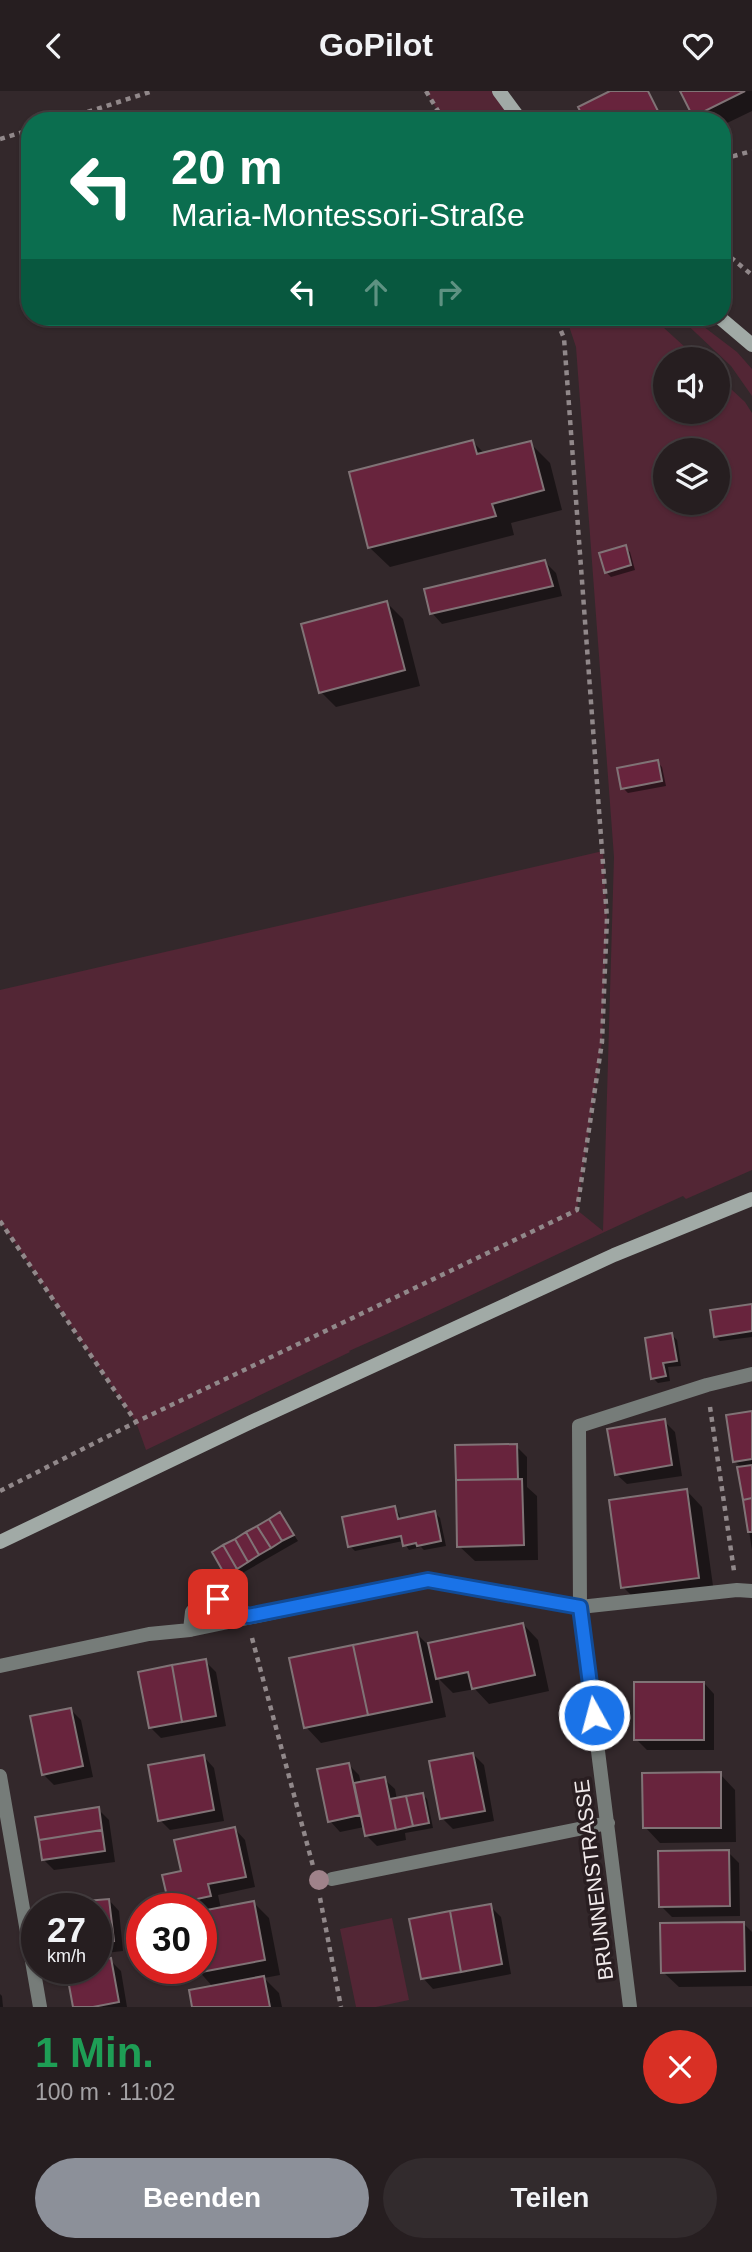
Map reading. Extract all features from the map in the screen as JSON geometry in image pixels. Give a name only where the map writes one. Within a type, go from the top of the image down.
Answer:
[{"type":"main road","points":[[499,91],[515,112]]},
{"type":"main road","points":[[730,326],[752,345]]},
{"type":"main road","points":[[0,1542],[251,1422],[614,1255],[752,1199]]},
{"type":"street","name":"BRUNNENSTRASSE","points":[[626,2006],[608,1823],[580,1607],[579,1426],[707,1385],[752,1374]]},
{"type":"street","points":[[0,1667],[149,1634],[190,1630],[428,1580],[580,1607],[744,1591]]},
{"type":"street","points":[[190,1630],[192,1612],[201,1601],[218,1599],[248,1616]]},
{"type":"street","points":[[0,1776],[40,2007]]},
{"type":"street","points":[[332,1879],[608,1823]]},
{"type":"path","points":[[87,112],[153,91]]},
{"type":"path","points":[[426,91],[439,112]]},
{"type":"path","points":[[0,139],[21,133]]},
{"type":"path","points":[[731,157],[752,151]]},
{"type":"path","points":[[731,258],[752,275]]},
{"type":"path","points":[[0,1491],[136,1422],[577,1210],[601,1042],[607,918],[564,338],[559,326]]},
{"type":"path","points":[[0,1221],[136,1422]]},
{"type":"path","points":[[707,1385],[744,1591]]},
{"type":"path","points":[[248,1616],[313,1866]]},
{"type":"path","points":[[320,1898],[341,2007]]},
{"type":"shaded area","points":[[426,91],[499,91],[514,112],[439,112]]},
{"type":"shaded area","points":[[569,326],[662,326],[685,347],[653,347],[653,424],[730,424],[730,388],[752,413],[752,1170],[641,1215],[349,1351],[146,1450],[136,1422],[0,1221],[0,990],[603,851],[607,918],[602,1042],[577,1210],[603,1231],[614,857],[576,347]]},
{"type":"shaded area","points":[[689,326],[703,326],[737,352],[752,369],[752,396],[730,365],[730,347],[711,347]]},
{"type":"shaded area","points":[[392,1918],[409,2000],[376,2007],[356,2007],[340,1929]]},
{"type":"building","points":[[610,91],[648,91],[658,112],[580,112],[578,107]]},
{"type":"building","points":[[680,91],[745,91],[703,112],[690,112]]},
{"type":"building","points":[[473,440],[477,454],[531,441],[544,490],[492,504],[496,516],[368,548],[349,472]]},
{"type":"building","points":[[626,545],[631,565],[605,573],[599,553]]},
{"type":"building","points":[[545,560],[553,586],[430,614],[424,589]]},
{"type":"building","points":[[387,601],[405,670],[319,693],[301,624]]},
{"type":"building","points":[[658,760],[662,781],[621,789],[617,768]]},
{"type":"building","points":[[752,1304],[752,1331],[714,1337],[710,1310]]},
{"type":"building","points":[[672,1333],[677,1361],[663,1363],[666,1376],[651,1379],[645,1338]]},
{"type":"building","points":[[752,1411],[752,1459],[733,1462],[726,1415]]},
{"type":"building","points":[[665,1419],[672,1465],[615,1475],[607,1429]]},
{"type":"building","points":[[517,1444],[518,1479],[456,1480],[455,1445]]},
{"type":"building","points":[[752,1465],[752,1498],[743,1500],[737,1467]]},
{"type":"building","points":[[522,1479],[524,1545],[457,1547],[456,1480]]},
{"type":"building","points":[[687,1489],[699,1578],[621,1588],[609,1500]]},
{"type":"building","points":[[752,1498],[752,1532],[748,1532],[743,1500]]},
{"type":"building","points":[[395,1506],[398,1519],[435,1511],[441,1541],[403,1546],[401,1536],[348,1547],[342,1517]]},
{"type":"building","points":[[280,1512],[294,1535],[282,1541],[269,1519]]},
{"type":"building","points":[[269,1519],[282,1541],[271,1548],[257,1526]]},
{"type":"building","points":[[257,1526],[271,1548],[259,1555],[246,1532]]},
{"type":"building","points":[[246,1532],[259,1555],[248,1562],[235,1539]]},
{"type":"building","points":[[235,1539],[248,1562],[237,1569],[223,1545]]},
{"type":"building","points":[[223,1545],[237,1569],[225,1575],[212,1552]]},
{"type":"building","points":[[523,1623],[535,1675],[472,1689],[468,1672],[436,1679],[428,1643]]},
{"type":"building","points":[[417,1632],[432,1702],[368,1715],[353,1645]]},
{"type":"building","points":[[353,1645],[368,1715],[304,1728],[289,1658]]},
{"type":"building","points":[[206,1659],[216,1716],[182,1722],[172,1665]]},
{"type":"building","points":[[172,1665],[182,1722],[149,1728],[138,1672]]},
{"type":"building","points":[[634,1682],[704,1682],[704,1740],[634,1740]]},
{"type":"building","points":[[71,1708],[83,1766],[42,1775],[30,1716]]},
{"type":"building","points":[[473,1753],[485,1811],[440,1819],[429,1761]]},
{"type":"building","points":[[204,1755],[214,1810],[158,1821],[148,1765]]},
{"type":"building","points":[[349,1763],[360,1815],[328,1822],[317,1769]]},
{"type":"building","points":[[721,1772],[721,1828],[643,1828],[642,1773]]},
{"type":"building","points":[[385,1777],[396,1830],[365,1836],[354,1783]]},
{"type":"building","points":[[423,1793],[429,1823],[413,1826],[406,1796]]},
{"type":"building","points":[[406,1796],[413,1826],[396,1830],[390,1799]]},
{"type":"building","points":[[99,1807],[102,1830],[39,1840],[35,1817]]},
{"type":"building","points":[[235,1827],[246,1877],[208,1884],[210,1893],[166,1893],[162,1875],[181,1871],[174,1840]]},
{"type":"building","points":[[102,1830],[105,1851],[42,1860],[39,1840]]},
{"type":"building","points":[[729,1850],[730,1906],[659,1907],[658,1851]]},
{"type":"building","points":[[254,1901],[265,1960],[217,1969],[217,1908]]},
{"type":"building","points":[[491,1904],[502,1964],[461,1972],[450,1911]]},
{"type":"building","points":[[450,1911],[461,1972],[421,1979],[409,1919]]},
{"type":"building","points":[[744,1922],[745,1971],[661,1973],[660,1923]]},
{"type":"building","points":[[112,1964],[119,2002],[93,2007],[73,2007],[69,1984],[112,1984]]},
{"type":"building","points":[[264,1976],[270,2007],[192,2007],[189,1990]]},
{"type":"route","points":[[218,1599],[248,1616],[428,1580],[580,1607],[594,1715]]}]
